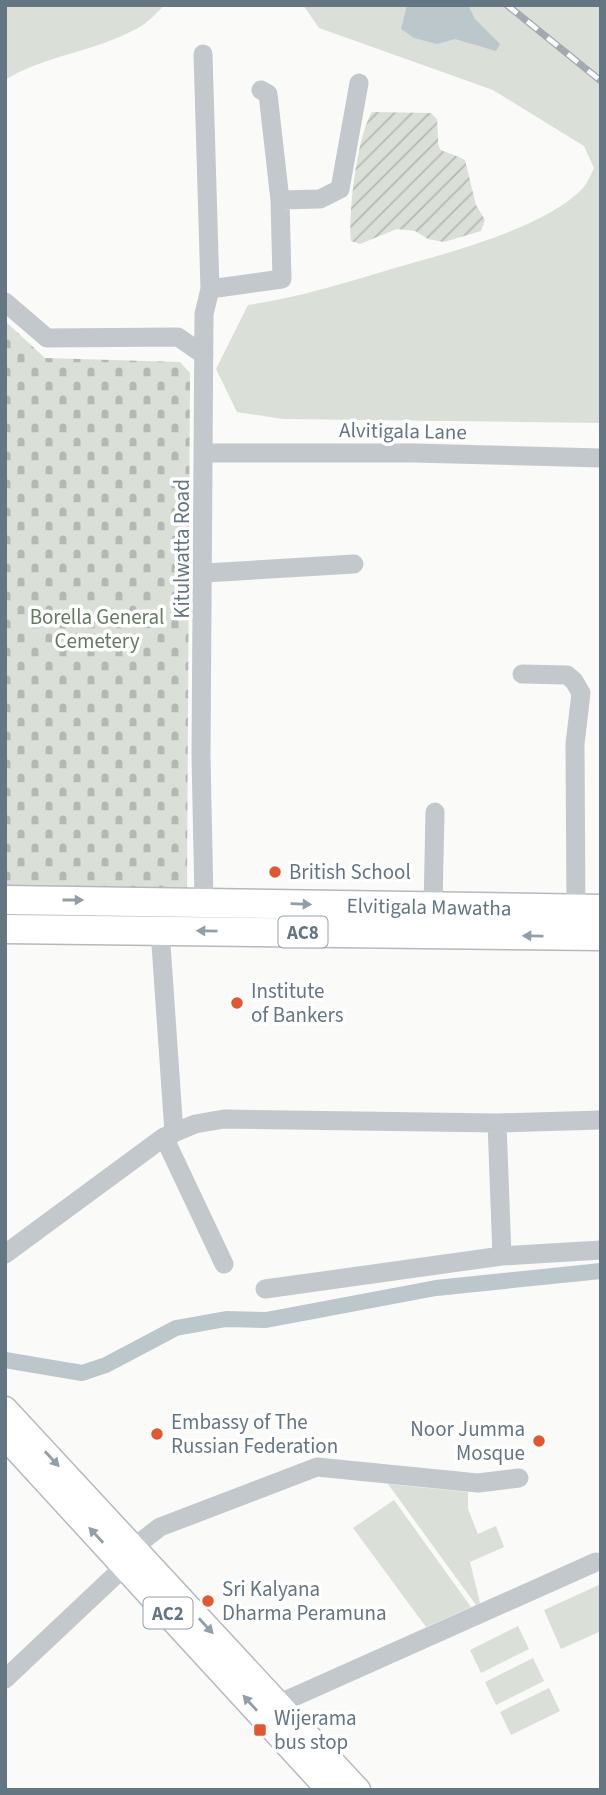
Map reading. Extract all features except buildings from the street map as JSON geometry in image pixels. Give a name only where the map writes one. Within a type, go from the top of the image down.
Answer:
[{"type":"highway","name":"Elvitigala Mawatha","points":[[5,900],[589,909]]},
{"type":"highway","name":"Elvitigala Mawatha","points":[[5,929],[601,936]]},
{"type":"main road","name":"AC2","points":[[5,1409],[329,1790]]},
{"type":"main road","name":"AC2","points":[[5,1437],[278,1704],[358,1790]]},
{"type":"street","name":"Kitulwatta Road","points":[[204,54],[210,289],[204,314],[205,573],[201,755],[204,901]]},
{"type":"street","points":[[280,200],[320,199],[340,189],[359,83]]},
{"type":"street","points":[[210,289],[282,279],[280,200],[268,94],[261,90]]},
{"type":"street","points":[[5,302],[47,338],[178,337],[204,355]]},
{"type":"street","name":"Alvitigala Lane","points":[[205,453],[414,453],[601,458]]},
{"type":"street","points":[[205,573],[354,564]]},
{"type":"street","points":[[522,674],[566,675],[574,681],[581,693],[575,744],[589,909]]},
{"type":"street","points":[[433,908],[435,812]]},
{"type":"street","points":[[160,930],[169,1135],[224,1264]]},
{"type":"street","points":[[5,1254],[169,1135],[195,1124],[224,1119],[497,1122],[601,1120]]},
{"type":"street","points":[[497,1122],[502,1256]]},
{"type":"street","points":[[265,1289],[502,1256],[601,1250]]},
{"type":"street","points":[[5,1679],[160,1527],[296,1473],[317,1467],[478,1483],[519,1478]]},
{"type":"street","points":[[278,1704],[596,1562]]},
{"type":"green space","points":[[5,5],[165,5],[144,24],[120,37],[36,65],[5,80]]},
{"type":"green space","points":[[303,5],[601,5],[601,423],[283,419],[237,412],[216,369],[248,305],[284,299],[336,285],[464,248],[519,228],[567,202],[584,187],[594,168],[584,146],[493,90],[319,28]]},
{"type":"green space","points":[[372,112],[431,113],[437,119],[440,149],[465,160],[476,205],[485,220],[481,231],[444,242],[428,239],[415,231],[397,229],[360,244],[351,241],[355,175],[362,138]]},
{"type":"green space","name":"Borella General Cemetery","points":[[5,321],[45,358],[180,362],[190,373],[187,888],[5,886]]},
{"type":"green space","points":[[388,1484],[468,1492],[468,1509],[478,1534],[496,1526],[504,1547],[470,1562],[480,1603],[476,1605]]},
{"type":"green space","points":[[394,1500],[471,1607],[426,1627],[353,1528]]},
{"type":"green space","points":[[601,1584],[601,1631],[561,1649],[544,1610]]},
{"type":"green space","points":[[518,1626],[529,1649],[481,1673],[470,1650]]},
{"type":"green space","points":[[533,1658],[544,1681],[496,1705],[485,1682]]},
{"type":"green space","points":[[549,1688],[560,1711],[511,1735],[500,1712]]},
{"type":"shaded area","points":[[407,5],[468,5],[475,19],[500,44],[496,51],[455,39],[437,44],[414,38],[401,29]]},
{"type":"waterway","points":[[5,1360],[82,1373],[106,1365],[176,1328],[226,1319],[266,1320],[436,1288],[601,1271]]},
{"type":"railway","points":[[507,5],[601,81]]},
{"type":"place","name":"British School","points":[[275,872]]},
{"type":"place","name":"Institute of Bankers","points":[[237,1003]]},
{"type":"place","name":"Embassy of The Russian Federation","points":[[157,1434]]},
{"type":"place","name":"Noor Jumma Mosque","points":[[539,1441]]},
{"type":"place","name":"Sri Kalyana Dharma Peramuna","points":[[208,1601]]},
{"type":"place","name":"Wijerama bus stop","points":[[260,1730]]}]
